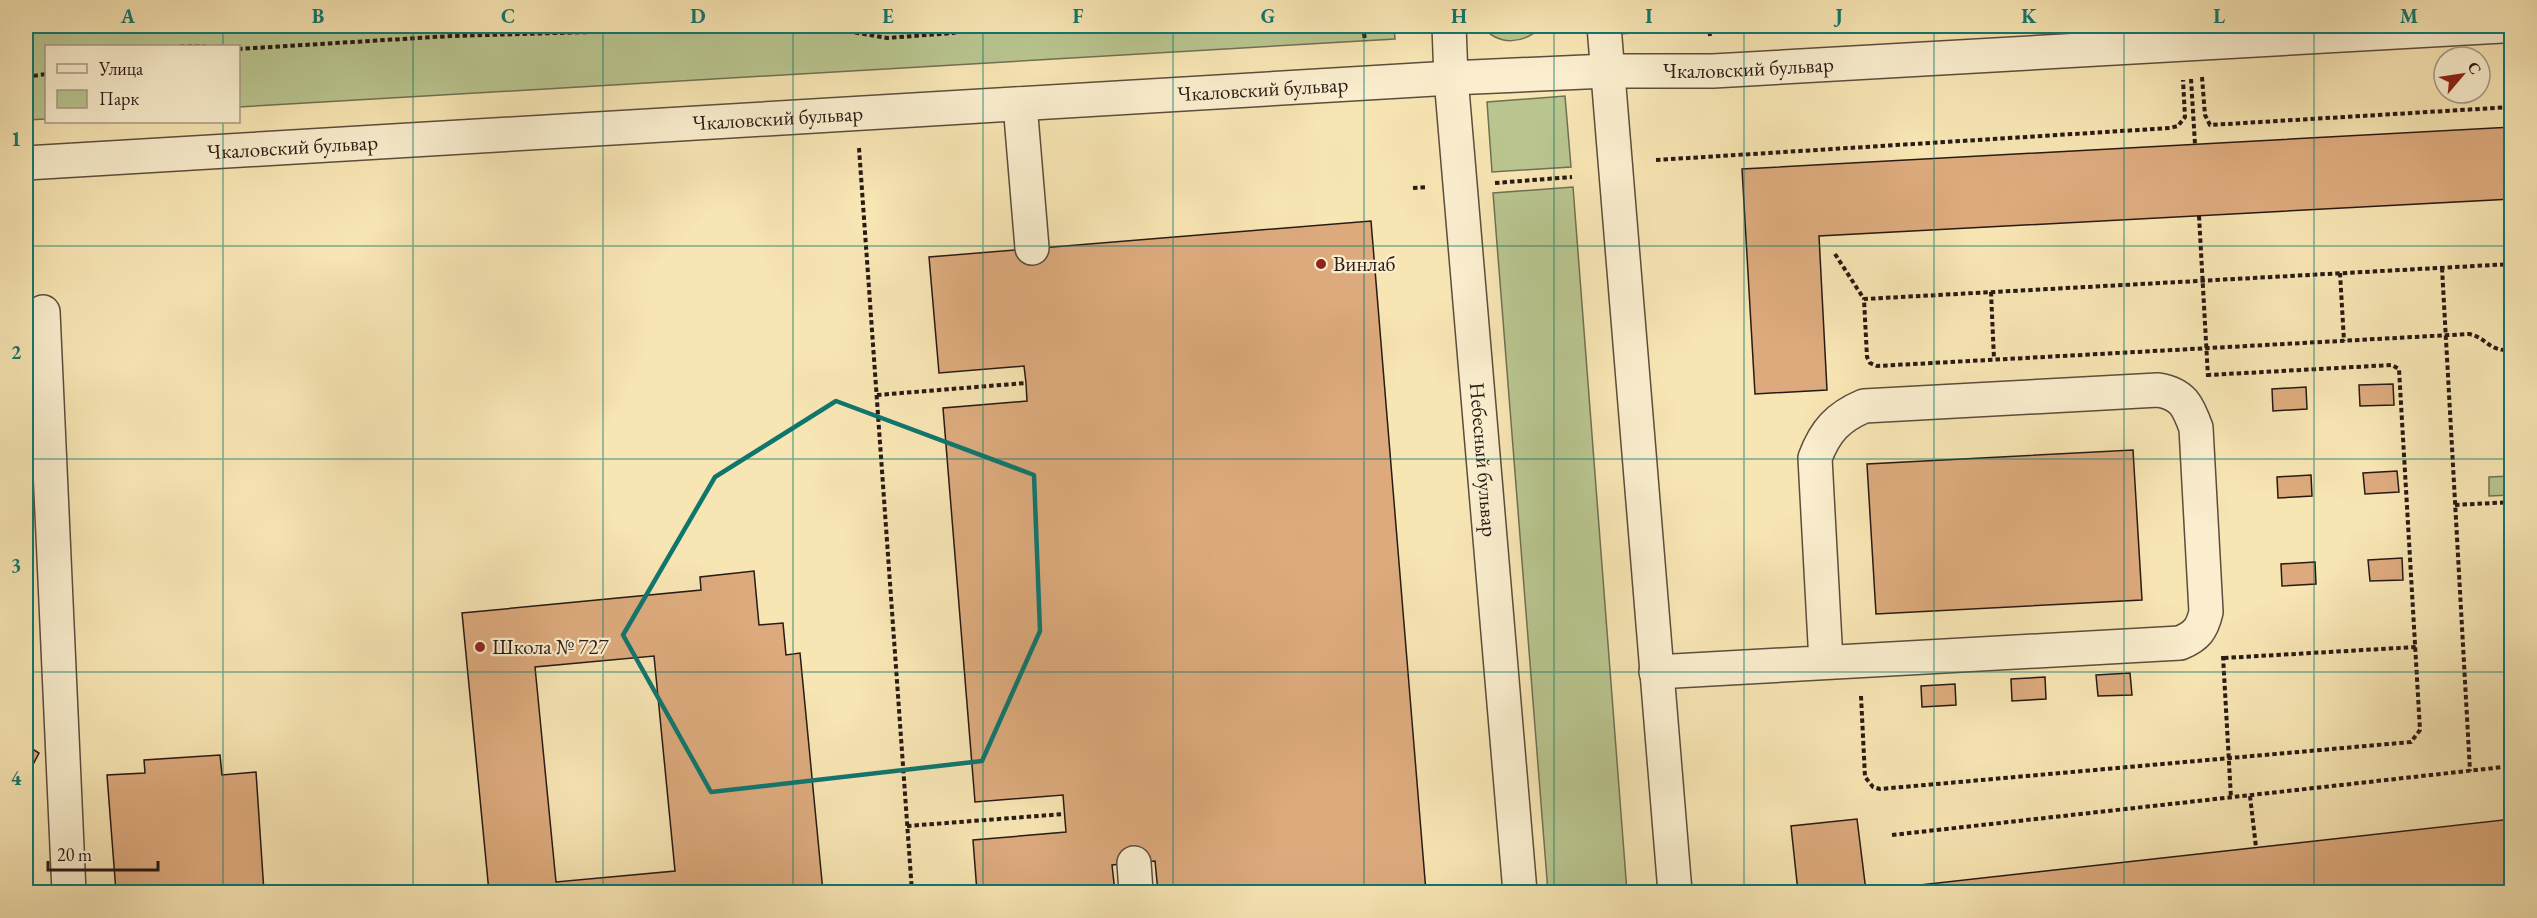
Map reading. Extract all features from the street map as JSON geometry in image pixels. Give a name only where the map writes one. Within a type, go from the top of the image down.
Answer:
[{"type":"street","name":"Небесный бульвар","points":[[1449,26],[1451,78],[1520,892]]},
{"type":"street","points":[[1604,26],[1675,892]]},
{"type":"street","name":"Чкаловский бульвар","points":[[26,163],[1451,78],[1607,71],[1713,71],[2502,26]]},
{"type":"street","points":[[1020,104],[1032,248]]},
{"type":"street","points":[[43,312],[69,892]]},
{"type":"street","points":[[1656,672],[2180,643],[2194,637],[2202,627],[2206,612],[2196,428],[2187,403],[2172,392],[2158,390],[1864,406],[1848,412],[1834,423],[1823,438],[1815,458],[1826,662]]},
{"type":"path","points":[[240,49],[451,36],[804,26]]},
{"type":"path","points":[[818,26],[887,38],[953,33],[976,26]]},
{"type":"path","points":[[1175,26],[1252,26]]},
{"type":"path","points":[[1363,26],[1365,41]]},
{"type":"path","points":[[26,77],[45,74]]},
{"type":"path","points":[[2202,76],[2205,115],[2210,124],[2511,107]]},
{"type":"path","points":[[1656,160],[2170,128],[2178,126],[2185,117],[2183,77]]},
{"type":"path","points":[[2191,77],[2195,144]]},
{"type":"path","points":[[859,147],[912,892]]},
{"type":"path","points":[[1493,183],[1572,177]]},
{"type":"path","points":[[2187,403],[2203,388],[2208,375],[2199,216]]},
{"type":"path","points":[[1834,254],[1864,299],[1867,357],[1873,365],[2445,335],[2477,336],[2496,350],[2511,350]]},
{"type":"path","points":[[1864,299],[2511,264]]},
{"type":"path","points":[[2442,268],[2470,771]]},
{"type":"path","points":[[2340,273],[2344,340]]},
{"type":"path","points":[[1991,292],[1994,359]]},
{"type":"path","points":[[1858,661],[1865,777],[1873,787],[1880,789],[2410,742],[2420,730],[2399,369],[2392,365],[2208,375]]},
{"type":"path","points":[[877,395],[1026,384]]},
{"type":"path","points":[[2455,505],[2511,502]]},
{"type":"path","points":[[2202,627],[2219,643],[2224,658],[2231,798]]},
{"type":"path","points":[[2224,658],[2416,647]]},
{"type":"path","points":[[1892,835],[2511,766]]},
{"type":"path","points":[[2250,796],[2256,847]]},
{"type":"path","points":[[908,826],[1064,814]]},
{"type":"highlighted area","points":[[836,401],[1034,475],[1040,631],[982,761],[711,792],[623,635],[715,477]]},
{"type":"green space","points":[[26,26],[1394,26],[1395,39],[240,107],[240,45],[45,45],[45,119],[26,120]]},
{"type":"green space","points":[[1482,26],[1543,26],[1528,37],[1512,41],[1496,37]]},
{"type":"green space","points":[[1618,26],[1759,26],[1618,34]]},
{"type":"green space","points":[[1565,96],[1571,167],[1492,172],[1487,102]]},
{"type":"green space","points":[[1573,187],[1627,892],[1548,892],[1493,193]]},
{"type":"green space","points":[[2507,341],[2511,341],[2510,407]]},
{"type":"green space","points":[[2511,476],[2511,495],[2489,496],[2489,477]]},
{"type":"building","points":[[2512,127],[2512,199],[1819,236],[1827,390],[1755,394],[1742,169]]},
{"type":"building","points":[[1371,221],[1426,892],[1158,892],[1155,861],[1112,865],[1115,892],[977,892],[973,840],[1066,832],[1063,795],[975,802],[943,408],[1027,401],[1026,383],[1024,366],[939,373],[929,257]]},
{"type":"building","points":[[2393,384],[2394,405],[2360,406],[2359,385]]},
{"type":"building","points":[[2306,387],[2307,409],[2273,411],[2272,389]]},
{"type":"building","points":[[2133,450],[2142,600],[1876,614],[1867,464]]},
{"type":"building","points":[[2397,471],[2399,492],[2365,494],[2363,473]]},
{"type":"building","points":[[2311,475],[2312,496],[2278,498],[2277,477]]},
{"type":"building","points":[[2402,558],[2403,580],[2370,581],[2368,560]]},
{"type":"building","points":[[2315,562],[2316,584],[2282,586],[2281,564]]},
{"type":"building","points":[[754,571],[759,625],[783,623],[786,655],[800,653],[823,892],[489,892],[462,613],[701,590],[700,577]],"holes":[[[654,656],[675,871],[556,882],[535,667]]]},
{"type":"building","points":[[2130,673],[2132,695],[2098,696],[2096,675]]},
{"type":"building","points":[[2045,677],[2046,699],[2012,701],[2011,679]]},
{"type":"building","points":[[1955,684],[1956,705],[1922,707],[1921,686]]},
{"type":"building","points":[[26,745],[39,753],[26,778]]},
{"type":"building","points":[[220,755],[222,775],[256,772],[264,892],[116,892],[107,775],[145,773],[144,760]]},
{"type":"building","points":[[1857,819],[1866,891],[2512,819],[2512,892],[1798,892],[1791,826]]},
{"type":"place","name":"Винлаб","points":[[1321,264]]},
{"type":"place","name":"Школа № 727","points":[[480,647]]}]
